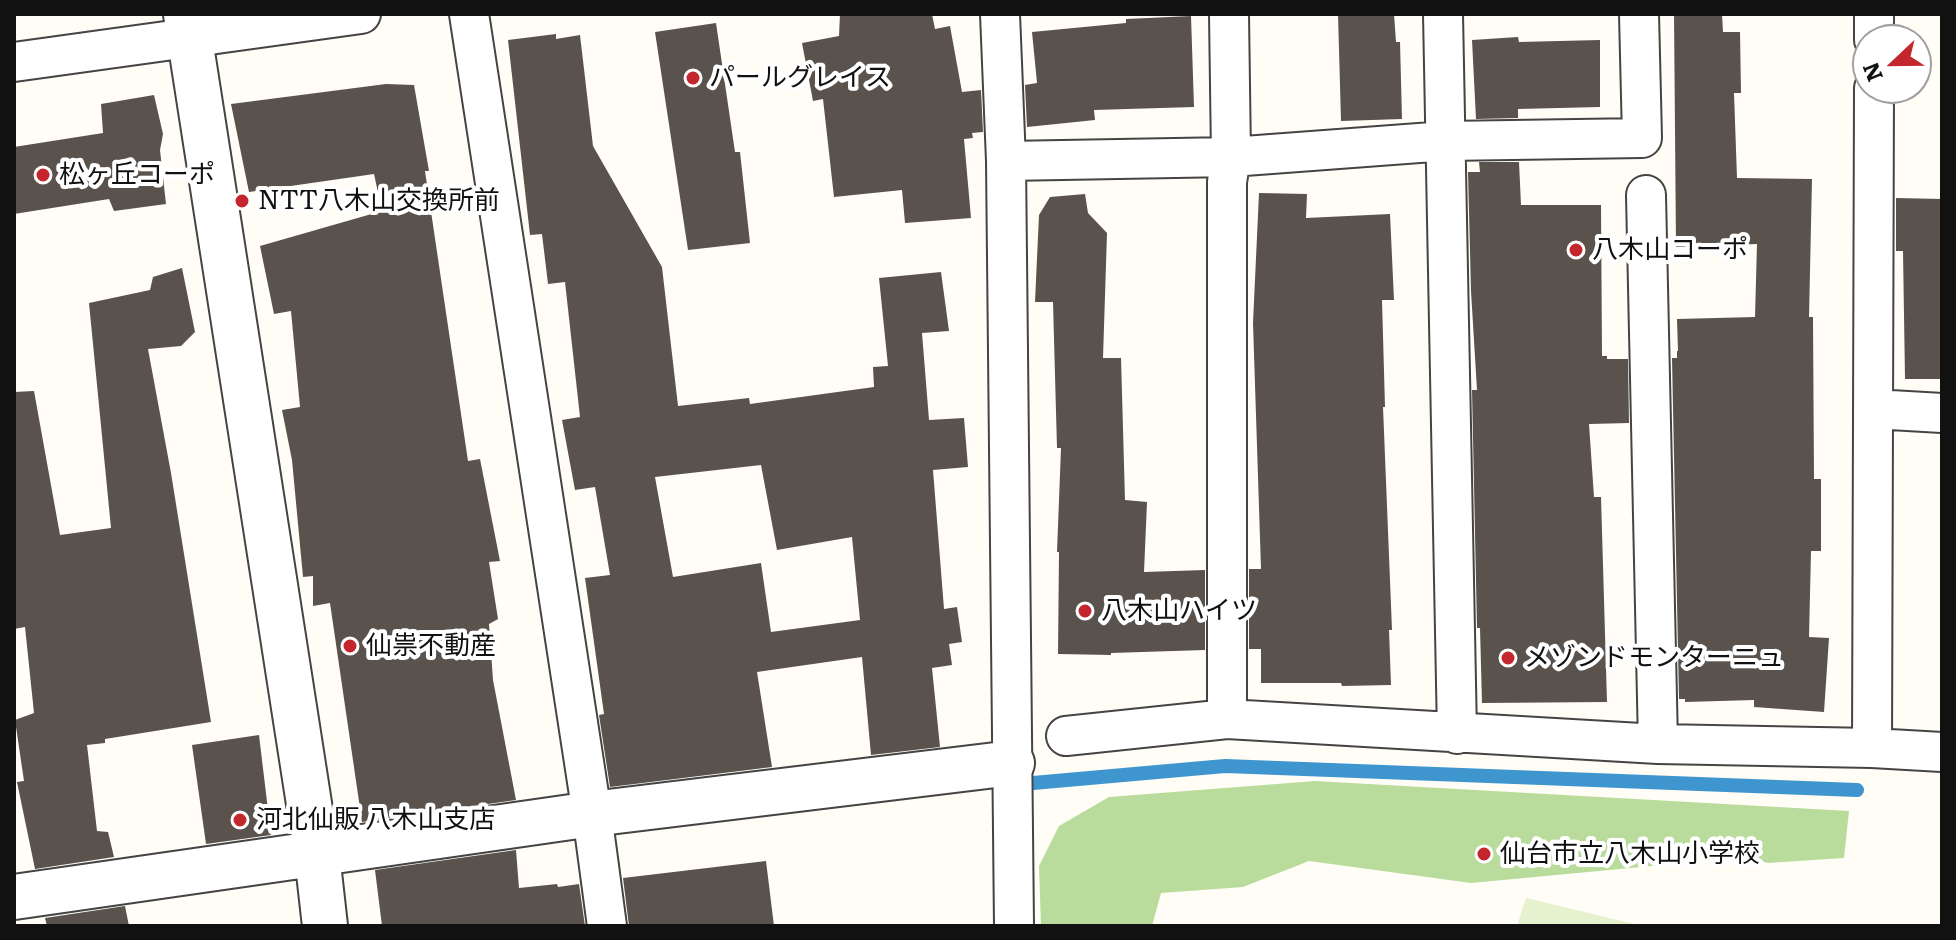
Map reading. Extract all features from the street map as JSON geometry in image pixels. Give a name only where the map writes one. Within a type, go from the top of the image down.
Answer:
[{"type":"street","points":[[14,62],[188,26],[361,14]]},
{"type":"street","points":[[469,14],[607,926]]},
{"type":"street","points":[[1000,14],[1006,161],[1014,926]]},
{"type":"street","points":[[1227,719],[1227,182],[1231,157],[1229,14]]},
{"type":"street","points":[[1443,14],[1457,734]]},
{"type":"street","points":[[1006,161],[1231,157],[1446,141],[1642,138],[1639,14]]},
{"type":"street","points":[[188,26],[317,855],[325,926]]},
{"type":"street","points":[[1872,748],[1874,104]]},
{"type":"street","points":[[1646,195],[1658,744]]},
{"type":"street","points":[[1873,409],[1942,413]]},
{"type":"street","points":[[1066,736],[1227,719],[1658,744],[1942,752]]},
{"type":"street","points":[[14,897],[592,814],[1012,763]]},
{"type":"street","points":[[14,911],[16,926]]},
{"type":"green space","points":[[1315,781],[1849,811],[1844,858],[1768,863],[1695,844],[1652,866],[1471,883],[1309,861],[1243,887],[1161,893],[1152,926],[1041,926],[1039,866],[1059,826],[1109,797]]},
{"type":"green space","points":[[1526,898],[1643,926],[1517,926]]},
{"type":"building","points":[[840,14],[932,14],[935,29],[950,26],[962,92],[981,90],[983,132],[972,133],[973,138],[964,139],[971,218],[905,223],[902,190],[834,197],[823,99],[813,101],[802,43],[839,36]]},
{"type":"building","points":[[1338,14],[1394,14],[1396,42],[1400,42],[1402,119],[1341,121]]},
{"type":"building","points":[[1674,14],[1722,14],[1723,32],[1740,32],[1741,93],[1734,93],[1737,178],[1812,179],[1809,317],[1813,317],[1814,479],[1821,479],[1821,551],[1811,551],[1809,637],[1829,638],[1824,712],[1754,707],[1754,700],[1685,702],[1685,699],[1679,699],[1672,358],[1677,358],[1678,351],[1677,319],[1755,317],[1757,244],[1676,247]]},
{"type":"building","points":[[1191,16],[1194,107],[1094,110],[1095,120],[1027,127],[1025,85],[1037,83],[1032,32],[1126,23],[1126,19]]},
{"type":"building","points":[[716,23],[735,152],[740,152],[750,243],[688,250],[655,32]]},
{"type":"building","points":[[556,34],[556,39],[580,35],[593,146],[662,267],[678,406],[749,398],[750,404],[874,387],[873,367],[888,366],[879,278],[941,272],[949,331],[922,333],[929,420],[964,418],[968,467],[933,470],[944,609],[957,607],[962,642],[949,644],[952,665],[932,668],[940,747],[871,755],[862,657],[757,672],[772,767],[610,787],[599,715],[604,714],[585,578],[610,575],[595,487],[575,490],[562,420],[580,417],[565,282],[548,284],[542,234],[530,235],[508,40]],"holes":[[[761,465],[777,550],[852,537],[860,620],[771,632],[761,563],[673,577],[655,477]]]},
{"type":"building","points":[[1518,37],[1519,42],[1600,40],[1600,107],[1518,109],[1518,118],[1476,119],[1472,40]]},
{"type":"building","points":[[386,84],[414,85],[429,171],[425,171],[468,461],[480,459],[500,561],[489,562],[498,619],[489,624],[493,680],[516,800],[362,822],[330,603],[313,606],[313,576],[303,577],[292,460],[282,410],[300,407],[291,311],[274,314],[260,246],[382,211],[374,174],[249,192],[231,104]]},
{"type":"building","points":[[154,95],[163,134],[160,150],[166,204],[114,211],[109,199],[14,214],[14,147],[103,133],[101,104]]},
{"type":"building","points":[[1479,162],[1519,162],[1521,205],[1601,205],[1602,356],[1607,356],[1607,359],[1628,359],[1629,423],[1589,424],[1594,497],[1601,497],[1607,702],[1482,703],[1480,628],[1477,628],[1472,390],[1477,390],[1468,172],[1480,172]]},
{"type":"building","points":[[1259,193],[1307,194],[1306,218],[1390,214],[1394,300],[1382,300],[1391,685],[1261,683],[1261,649],[1249,649],[1249,569],[1261,569],[1253,323]]},
{"type":"building","points":[[1085,194],[1088,213],[1107,233],[1103,358],[1121,358],[1125,500],[1147,502],[1144,572],[1205,570],[1205,650],[1111,655],[1058,654],[1057,552],[1061,448],[1057,448],[1053,302],[1035,302],[1039,215],[1050,197]]},
{"type":"building","points":[[1896,198],[1942,199],[1942,379],[1905,379],[1903,251],[1896,251]]},
{"type":"building","points":[[182,268],[195,332],[181,346],[148,349],[211,722],[105,739],[105,743],[87,745],[97,831],[108,832],[114,857],[35,869],[17,782],[24,781],[15,720],[34,713],[25,627],[14,629],[14,392],[34,391],[60,535],[111,528],[89,303],[150,290],[153,277]]},
{"type":"building","points":[[259,735],[271,835],[206,844],[192,745]]},
{"type":"building","points":[[516,850],[519,888],[579,884],[585,926],[382,926],[375,870]]},
{"type":"building","points":[[766,861],[774,926],[629,926],[623,878]]},
{"type":"building","points":[[125,906],[129,926],[47,926],[45,918]]},
{"type":"waterway","points":[[1033,783],[1225,766],[1857,790]]},
{"type":"place","name":"パールグレイス","points":[[693,78]]},
{"type":"place","name":"松ヶ丘コーポ","points":[[43,175]]},
{"type":"place","name":"NTT八木山交換所前","points":[[242,201]]},
{"type":"place","name":"八木山コーポ","points":[[1576,250]]},
{"type":"place","name":"八木山ハイツ","points":[[1085,611]]},
{"type":"place","name":"仙祟不動産","points":[[350,646]]},
{"type":"place","name":"メゾンドモンターニュ","points":[[1508,658]]},
{"type":"place","name":"河北仙販 八木山支店","points":[[240,820]]},
{"type":"place","name":"仙台市立八木山小学校","points":[[1484,854]]}]
